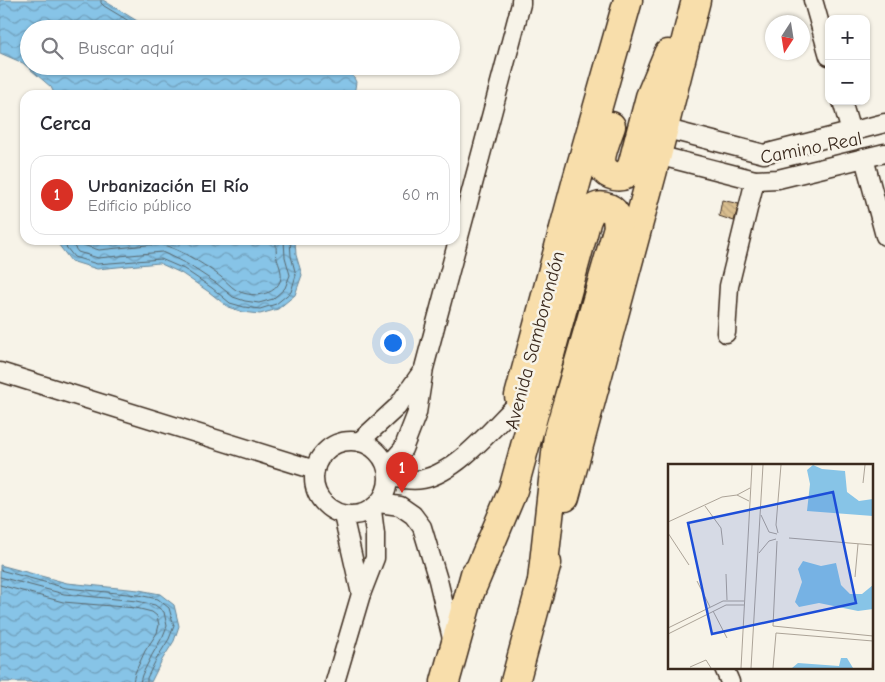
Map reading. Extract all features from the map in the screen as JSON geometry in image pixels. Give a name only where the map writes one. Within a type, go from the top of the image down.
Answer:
[{"type":"highway","name":"Avenida Samborondón","points":[[445,682],[471,590],[517,404],[577,180],[628,0]]},
{"type":"highway","points":[[647,0],[602,158],[602,165],[605,170],[617,176],[624,176],[632,166],[650,97],[690,0]]},
{"type":"highway","points":[[515,682],[657,155],[696,0]]},
{"type":"highway","points":[[471,590],[513,490],[587,219],[591,211],[605,206],[612,209],[617,217],[618,227],[558,435],[542,581]]},
{"type":"street","points":[[460,234],[519,14],[521,0]]},
{"type":"street","points":[[813,0],[825,42]]},
{"type":"street","points":[[843,105],[851,132]]},
{"type":"street","name":"Camino Real","points":[[663,128],[764,154],[885,123]]},
{"type":"street","name":"Camino Real","points":[[657,155],[755,180],[778,179],[885,153]]},
{"type":"street","points":[[864,158],[885,236]]},
{"type":"street","points":[[726,333],[729,286],[755,180]]},
{"type":"street","points":[[388,472],[403,449],[417,413],[424,368],[457,245]]},
{"type":"street","points":[[359,442],[397,407],[424,368]]},
{"type":"street","points":[[0,372],[315,470]]},
{"type":"street","points":[[388,472],[410,479],[422,479],[436,475],[454,464],[479,443],[517,404]]},
{"type":"street","points":[[347,441],[359,442],[368,445],[383,458],[388,472],[388,486],[385,495],[376,506],[363,514],[344,515],[334,512],[320,499],[314,480],[315,470],[326,450],[336,444],[347,441]]},
{"type":"street","points":[[335,682],[361,594],[375,558],[376,506]]},
{"type":"street","points":[[376,506],[400,506],[412,515],[422,527],[438,580],[454,651]]},
{"type":"street","points":[[344,515],[361,594]]},
{"type":"street","points":[[725,670],[730,682]]},
{"type":"water","points":[[0,0],[103,0],[136,20],[20,20],[20,62],[0,53]]},
{"type":"water","points":[[37,75],[352,75],[356,82],[355,90],[52,90]]},
{"type":"water","points":[[59,245],[295,245],[296,255],[302,275],[295,295],[278,309],[260,314],[243,312],[228,307],[181,273],[159,263],[97,269],[71,261]]},
{"type":"water","points":[[0,565],[67,583],[139,590],[160,594],[174,605],[179,626],[174,641],[151,682],[0,682]]},
{"type":"building","points":[[722,200],[739,204],[734,221],[719,216]]},
{"type":"place","name":"Urbanización El Río","points":[[402,493]]}]
